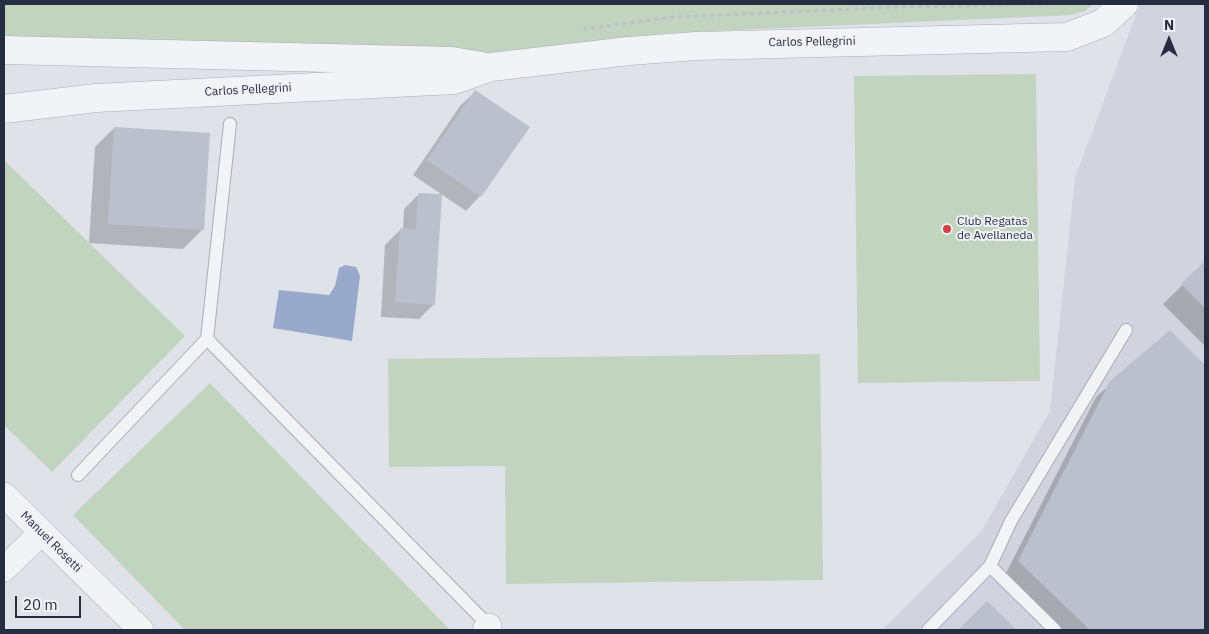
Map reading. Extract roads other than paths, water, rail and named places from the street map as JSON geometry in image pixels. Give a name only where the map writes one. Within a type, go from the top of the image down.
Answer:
[{"type":"street","name":"Carlos Pellegrini","points":[[4,109],[96,98],[454,80],[491,67],[628,51],[696,46],[1067,37],[1103,22],[1124,4]]},
{"type":"street","name":"Carlos Pellegrini","points":[[4,50],[452,61],[491,67]]},
{"type":"street","name":"Manuel Rosetti","points":[[4,495],[141,630]]},
{"type":"street","points":[[4,569],[41,533]]},
{"type":"lane","points":[[78,475],[206,339],[230,124]]},
{"type":"lane","points":[[928,630],[990,566],[1011,521],[1126,330]]},
{"type":"lane","points":[[206,339],[487,628]]},
{"type":"lane","points":[[990,566],[1055,630]]},
{"type":"water","points":[[345,265],[356,267],[360,276],[352,341],[273,328],[279,290],[329,295],[335,286],[339,268]]},
{"type":"place","name":"Club Regatas de Avellaneda","points":[[947,229]]}]
